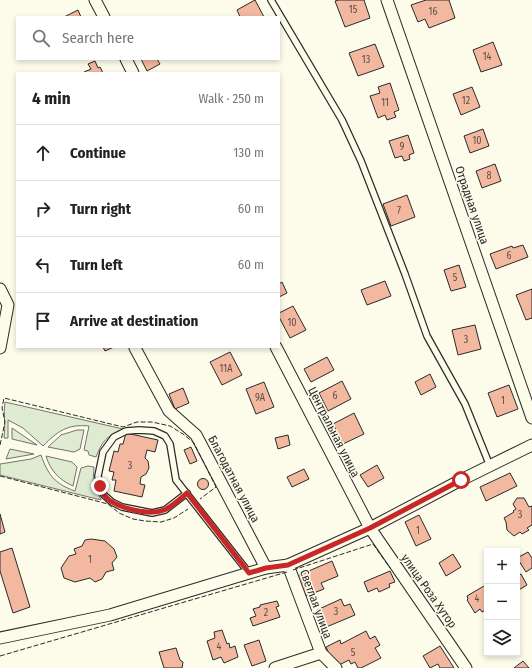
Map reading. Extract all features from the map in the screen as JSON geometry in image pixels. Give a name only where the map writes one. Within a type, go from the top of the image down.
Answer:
[{"type":"street","points":[[96,0],[104,16]]},
{"type":"street","name":"Отрадная улица","points":[[387,0],[532,418]]},
{"type":"street","points":[[126,60],[132,72]]},
{"type":"street","points":[[0,290],[8,305],[0,348]]},
{"type":"street","name":"Благодатная улица","points":[[135,348],[168,411],[196,435],[266,568]]},
{"type":"street","name":"Центральная улица","points":[[277,348],[370,528]]},
{"type":"street","points":[[0,638],[110,615],[266,568],[288,565],[370,528],[532,445]]},
{"type":"street","name":"улица Роза Хутор","points":[[370,528],[466,668]]},
{"type":"street","name":"Светлая улица","points":[[288,565],[320,652],[336,668]]},
{"type":"street","name":"Светлая улица","points":[[275,668],[320,652]]},
{"type":"lane","points":[[271,0],[342,120],[361,161],[405,274],[427,336],[465,404],[490,466]]},
{"type":"lane","points":[[187,493],[165,510],[152,512],[122,507],[112,502],[104,495],[100,486],[98,476],[103,452],[114,437],[126,431],[154,431],[165,436],[170,444],[176,480],[187,493],[249,573]]},
{"type":"green space","points":[[5,402],[123,429],[113,434],[106,440],[96,457],[89,455],[88,451],[84,450],[89,426],[69,427],[53,436],[43,446],[23,428],[8,420],[8,438],[4,438]]},
{"type":"green space","points":[[12,428],[37,445],[12,439]]},
{"type":"green space","points":[[77,430],[84,430],[80,449],[74,452],[48,447],[61,435]]},
{"type":"green space","points":[[10,449],[34,454],[6,459]]},
{"type":"green space","points":[[41,455],[46,468],[53,478],[62,485],[75,491],[81,468],[88,466],[94,467],[93,483],[101,500],[0,475],[0,464],[31,459]]},
{"type":"green space","points":[[46,456],[72,462],[77,467],[73,486],[63,481],[56,474],[50,466]]},
{"type":"building","points":[[255,0],[263,16],[240,16],[237,10]]},
{"type":"building","points":[[364,0],[370,18],[345,27],[335,1]]},
{"type":"building","points":[[426,0],[449,0],[455,18],[429,28],[425,19],[418,22],[411,5]]},
{"type":"building","points":[[78,10],[81,16],[66,16]]},
{"type":"building","points":[[493,42],[502,65],[481,72],[473,50]]},
{"type":"building","points":[[375,44],[384,67],[358,76],[349,53]]},
{"type":"building","points":[[142,60],[158,60],[160,64],[147,71]]},
{"type":"building","points":[[95,61],[98,68],[100,67],[102,72],[84,72],[91,69],[88,64]]},
{"type":"building","points":[[390,83],[399,110],[394,112],[396,117],[387,120],[385,115],[378,118],[370,96],[380,93],[378,87]]},
{"type":"building","points":[[472,87],[480,107],[461,115],[453,94]]},
{"type":"building","points":[[483,129],[489,146],[470,153],[464,136]]},
{"type":"building","points":[[408,135],[414,153],[409,155],[410,159],[404,161],[402,156],[395,158],[389,141]]},
{"type":"building","points":[[495,164],[501,181],[482,188],[476,171]]},
{"type":"building","points":[[407,195],[415,217],[391,226],[383,204]]},
{"type":"building","points":[[523,245],[528,257],[496,269],[490,254],[512,246],[513,248]]},
{"type":"building","points":[[459,265],[466,287],[451,291],[444,270]]},
{"type":"building","points":[[385,281],[391,296],[367,305],[361,290]]},
{"type":"building","points":[[282,282],[287,293],[280,296],[280,283]]},
{"type":"building","points":[[532,289],[532,318],[526,320],[516,295]]},
{"type":"building","points":[[293,306],[306,330],[290,338],[280,319],[280,312]]},
{"type":"building","points":[[475,325],[481,349],[458,355],[452,330]]},
{"type":"building","points":[[104,348],[112,348],[105,351]]},
{"type":"building","points":[[230,352],[242,375],[222,385],[210,362]]},
{"type":"building","points":[[327,357],[334,370],[311,382],[304,369]]},
{"type":"building","points":[[430,374],[436,387],[421,395],[415,382]]},
{"type":"building","points":[[342,381],[351,399],[328,411],[319,393]]},
{"type":"building","points":[[264,382],[274,407],[256,414],[246,389]]},
{"type":"building","points":[[509,385],[518,409],[497,417],[488,393]]},
{"type":"building","points":[[183,388],[189,403],[175,409],[169,394]]},
{"type":"building","points":[[354,413],[364,434],[343,444],[333,424]]},
{"type":"building","points":[[126,433],[158,440],[155,452],[147,450],[145,458],[148,461],[149,468],[146,474],[141,477],[140,484],[145,485],[142,497],[114,491],[116,480],[112,480],[114,472],[109,471],[114,451],[118,452],[120,444],[123,444]]},
{"type":"building","points":[[288,435],[290,445],[278,449],[275,438]]},
{"type":"building","points":[[191,447],[197,461],[190,464],[184,450]]},
{"type":"building","points":[[377,465],[384,478],[368,487],[360,475]]},
{"type":"building","points":[[304,469],[309,479],[292,487],[287,477]]},
{"type":"building","points":[[510,473],[517,486],[486,501],[480,487]]},
{"type":"building","points":[[203,478],[207,480],[209,484],[207,488],[203,490],[199,488],[197,484],[199,480]]},
{"type":"building","points":[[517,498],[524,498],[529,507],[532,506],[532,525],[527,528],[529,530],[522,534],[520,532],[514,536],[507,530],[504,518],[516,509],[513,504]]},
{"type":"building","points":[[0,514],[5,532],[0,534]]},
{"type":"building","points":[[419,515],[431,539],[416,546],[405,522]]},
{"type":"building","points":[[91,539],[105,541],[114,549],[117,557],[112,563],[114,570],[106,572],[102,579],[95,582],[90,578],[75,582],[64,578],[61,568],[69,556],[76,554],[74,549],[82,546],[85,540]]},
{"type":"building","points":[[12,548],[30,607],[13,613],[0,571],[0,552]]},
{"type":"building","points":[[528,552],[532,558],[532,568],[526,572],[520,563],[520,556]]},
{"type":"building","points":[[453,554],[461,567],[446,576],[439,563]]},
{"type":"building","points":[[332,561],[338,576],[321,583],[324,589],[306,596],[297,576]]},
{"type":"building","points":[[390,571],[395,582],[389,584],[390,587],[379,592],[377,588],[368,592],[364,582]]},
{"type":"building","points":[[520,574],[527,585],[520,589],[520,584]]},
{"type":"building","points":[[484,586],[484,611],[482,612],[480,609],[475,613],[467,600],[467,596]]},
{"type":"building","points":[[341,599],[344,606],[350,604],[355,615],[324,628],[317,610]]},
{"type":"building","points":[[277,601],[279,606],[276,607],[280,617],[253,626],[250,618],[256,616],[253,609],[260,607],[260,605]]},
{"type":"building","points":[[222,630],[230,648],[235,646],[238,657],[224,663],[221,657],[213,660],[207,641],[215,638],[214,632]]},
{"type":"building","points":[[366,631],[370,639],[375,636],[380,645],[375,648],[381,658],[361,668],[358,668],[355,662],[351,664],[349,660],[335,667],[326,647],[340,640],[341,644]]},
{"type":"building","points":[[259,640],[266,661],[252,666],[244,645]]},
{"type":"building","points":[[440,646],[454,668],[440,668],[438,664],[430,668],[423,656]]},
{"type":"building","points":[[176,648],[180,660],[183,662],[182,668],[164,668],[159,652]]},
{"type":"building","points":[[523,661],[529,668],[514,668]]},
{"type":"fence","points":[[0,445],[5,422],[2,408],[4,398],[123,427],[137,422],[152,422],[170,426],[194,443],[216,487],[200,499]]},
{"type":"fence","points":[[0,476],[108,504],[119,513],[133,519],[161,522],[174,518],[188,509]]},
{"type":"fence","points":[[293,570],[373,544],[390,568]]},
{"type":"fence","points":[[0,656],[287,572]]},
{"type":"route","points":[[100,486],[104,495],[112,502],[122,507],[152,512],[165,510],[187,493],[249,573],[266,568],[288,565],[370,528],[461,480]]}]
